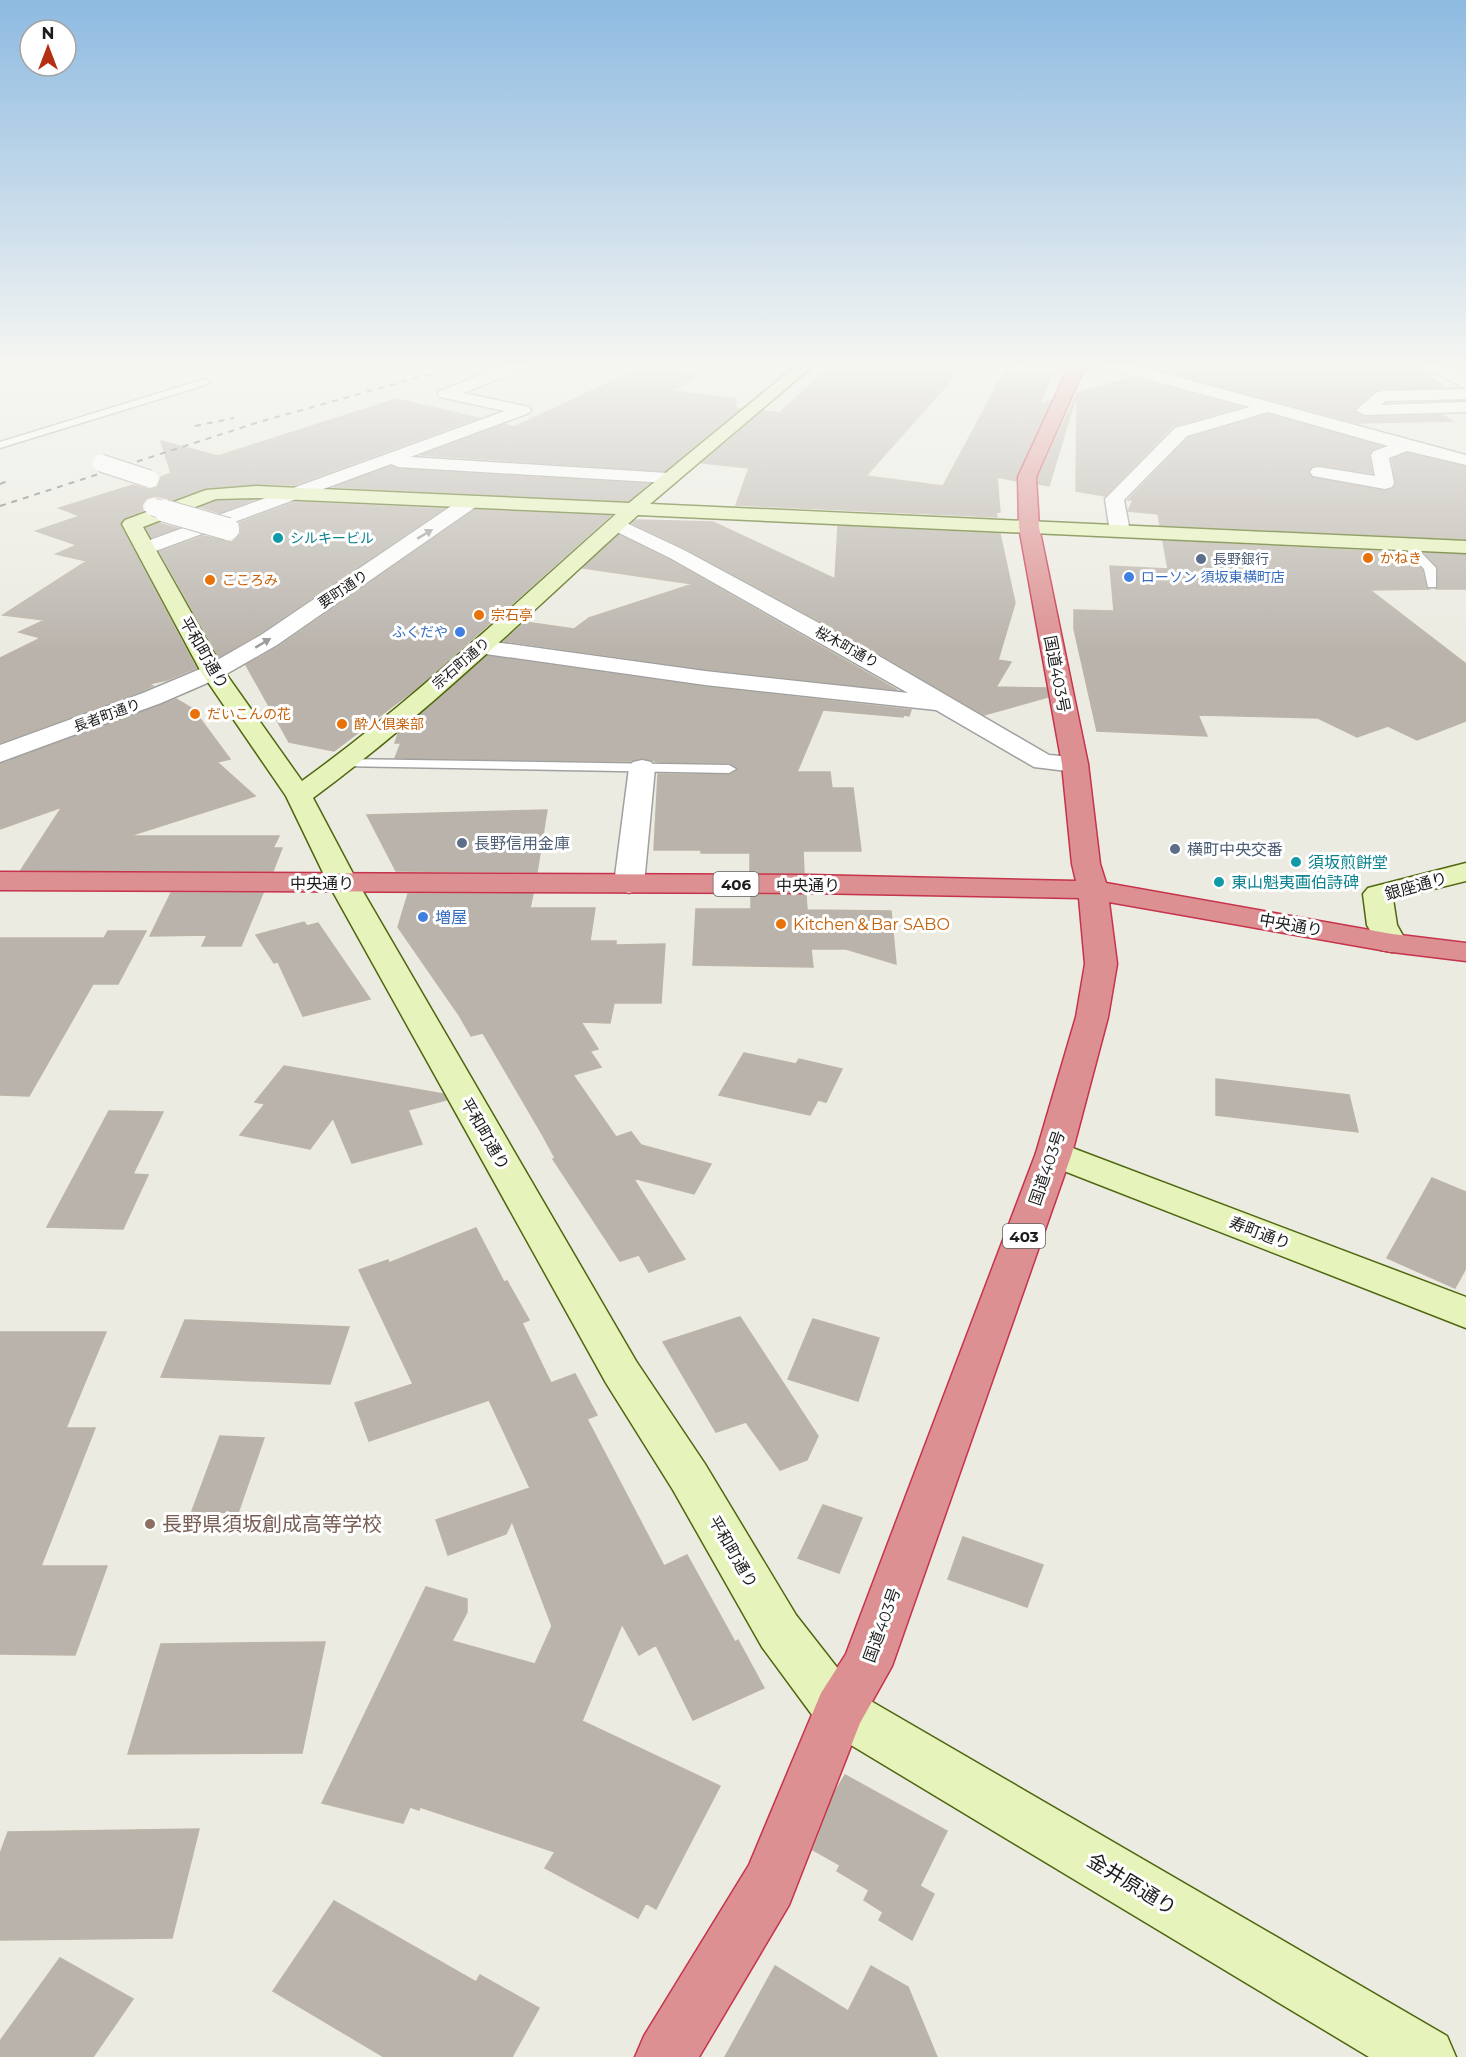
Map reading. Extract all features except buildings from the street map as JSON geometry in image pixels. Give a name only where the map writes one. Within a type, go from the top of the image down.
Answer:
[{"type":"highway","name":"国道403号","points":[[665,2057],[769,1885],[838,1710],[867,1666],[1054,1153],[1092,1017],[1101,964],[1093,890],[1086,864],[1075,764],[1029,527],[1027,477],[1035,460]]},
{"type":"highway","name":"中央通り","points":[[0,881],[996,887],[1093,890],[1392,943],[1466,952]]},
{"type":"street","points":[[147,548],[389,460]]},
{"type":"street","points":[[634,508],[690,460]]},
{"type":"street","points":[[1120,532],[1114,499],[1153,460]]},
{"type":"street","points":[[1319,472],[1385,483],[1381,460]]},
{"type":"street","points":[[384,462],[668,478]]},
{"type":"street","points":[[101,463],[150,479]]},
{"type":"street","name":"平和町通り","points":[[300,494],[256,492],[213,494],[132,524],[213,672],[299,796],[342,883],[621,1371],[689,1477],[779,1631],[838,1710]]},
{"type":"street","points":[[300,494],[1466,547]]},
{"type":"street","name":"要町通り","points":[[213,672],[269,640],[470,502]]},
{"type":"street","points":[[153,507],[228,529]]},
{"type":"street","name":"宗石町通り","points":[[299,796],[344,763],[618,525],[634,508]]},
{"type":"street","name":"桜木町通り","points":[[618,525],[687,560],[945,704],[1043,762],[1075,764]]},
{"type":"street","points":[[480,646],[705,678],[945,704]]},
{"type":"street","name":"長者町通り","points":[[0,754],[152,698],[213,672]]},
{"type":"street","points":[[629,884],[642,768]]},
{"type":"street","name":"銀座通り","points":[[1392,943],[1382,925],[1378,894],[1466,872]]},
{"type":"street","name":"寿町通り","points":[[1054,1153],[1466,1312]]},
{"type":"street","name":"金井原通り","points":[[838,1710],[1426,2057]]},
{"type":"lane","points":[[1407,544],[1430,568],[1432,585]]},
{"type":"lane","points":[[344,763],[729,769]]},
{"type":"railway","points":[[0,506],[142,460]]},
{"type":"railway","points":[[0,484],[10,480]]},
{"type":"place","name":"シルキービル","points":[[278,538]]},
{"type":"place","name":"かねき","points":[[1368,558]]},
{"type":"place","name":"長野銀行","points":[[1201,559]]},
{"type":"place","name":"ローソン 須坂東横町店","points":[[1129,577]]},
{"type":"place","name":"こころみ","points":[[210,580]]},
{"type":"place","name":"宗石亭","points":[[479,615]]},
{"type":"place","name":"ふくだや","points":[[460,632]]},
{"type":"place","name":"だいこんの花","points":[[195,714]]},
{"type":"place","name":"酔人倶楽部","points":[[342,724]]},
{"type":"place","name":"長野信用金庫","points":[[462,843]]},
{"type":"place","name":"横町中央交番","points":[[1175,849]]},
{"type":"place","name":"須坂煎餅堂","points":[[1296,862]]},
{"type":"place","name":"東山魁夷画伯詩碑","points":[[1219,882]]},
{"type":"place","name":"増屋","points":[[423,917]]},
{"type":"place","name":"Kitchen＆Bar SABO","points":[[781,924]]},
{"type":"place","name":"長野県須坂創成高等学校","points":[[150,1524]]}]
